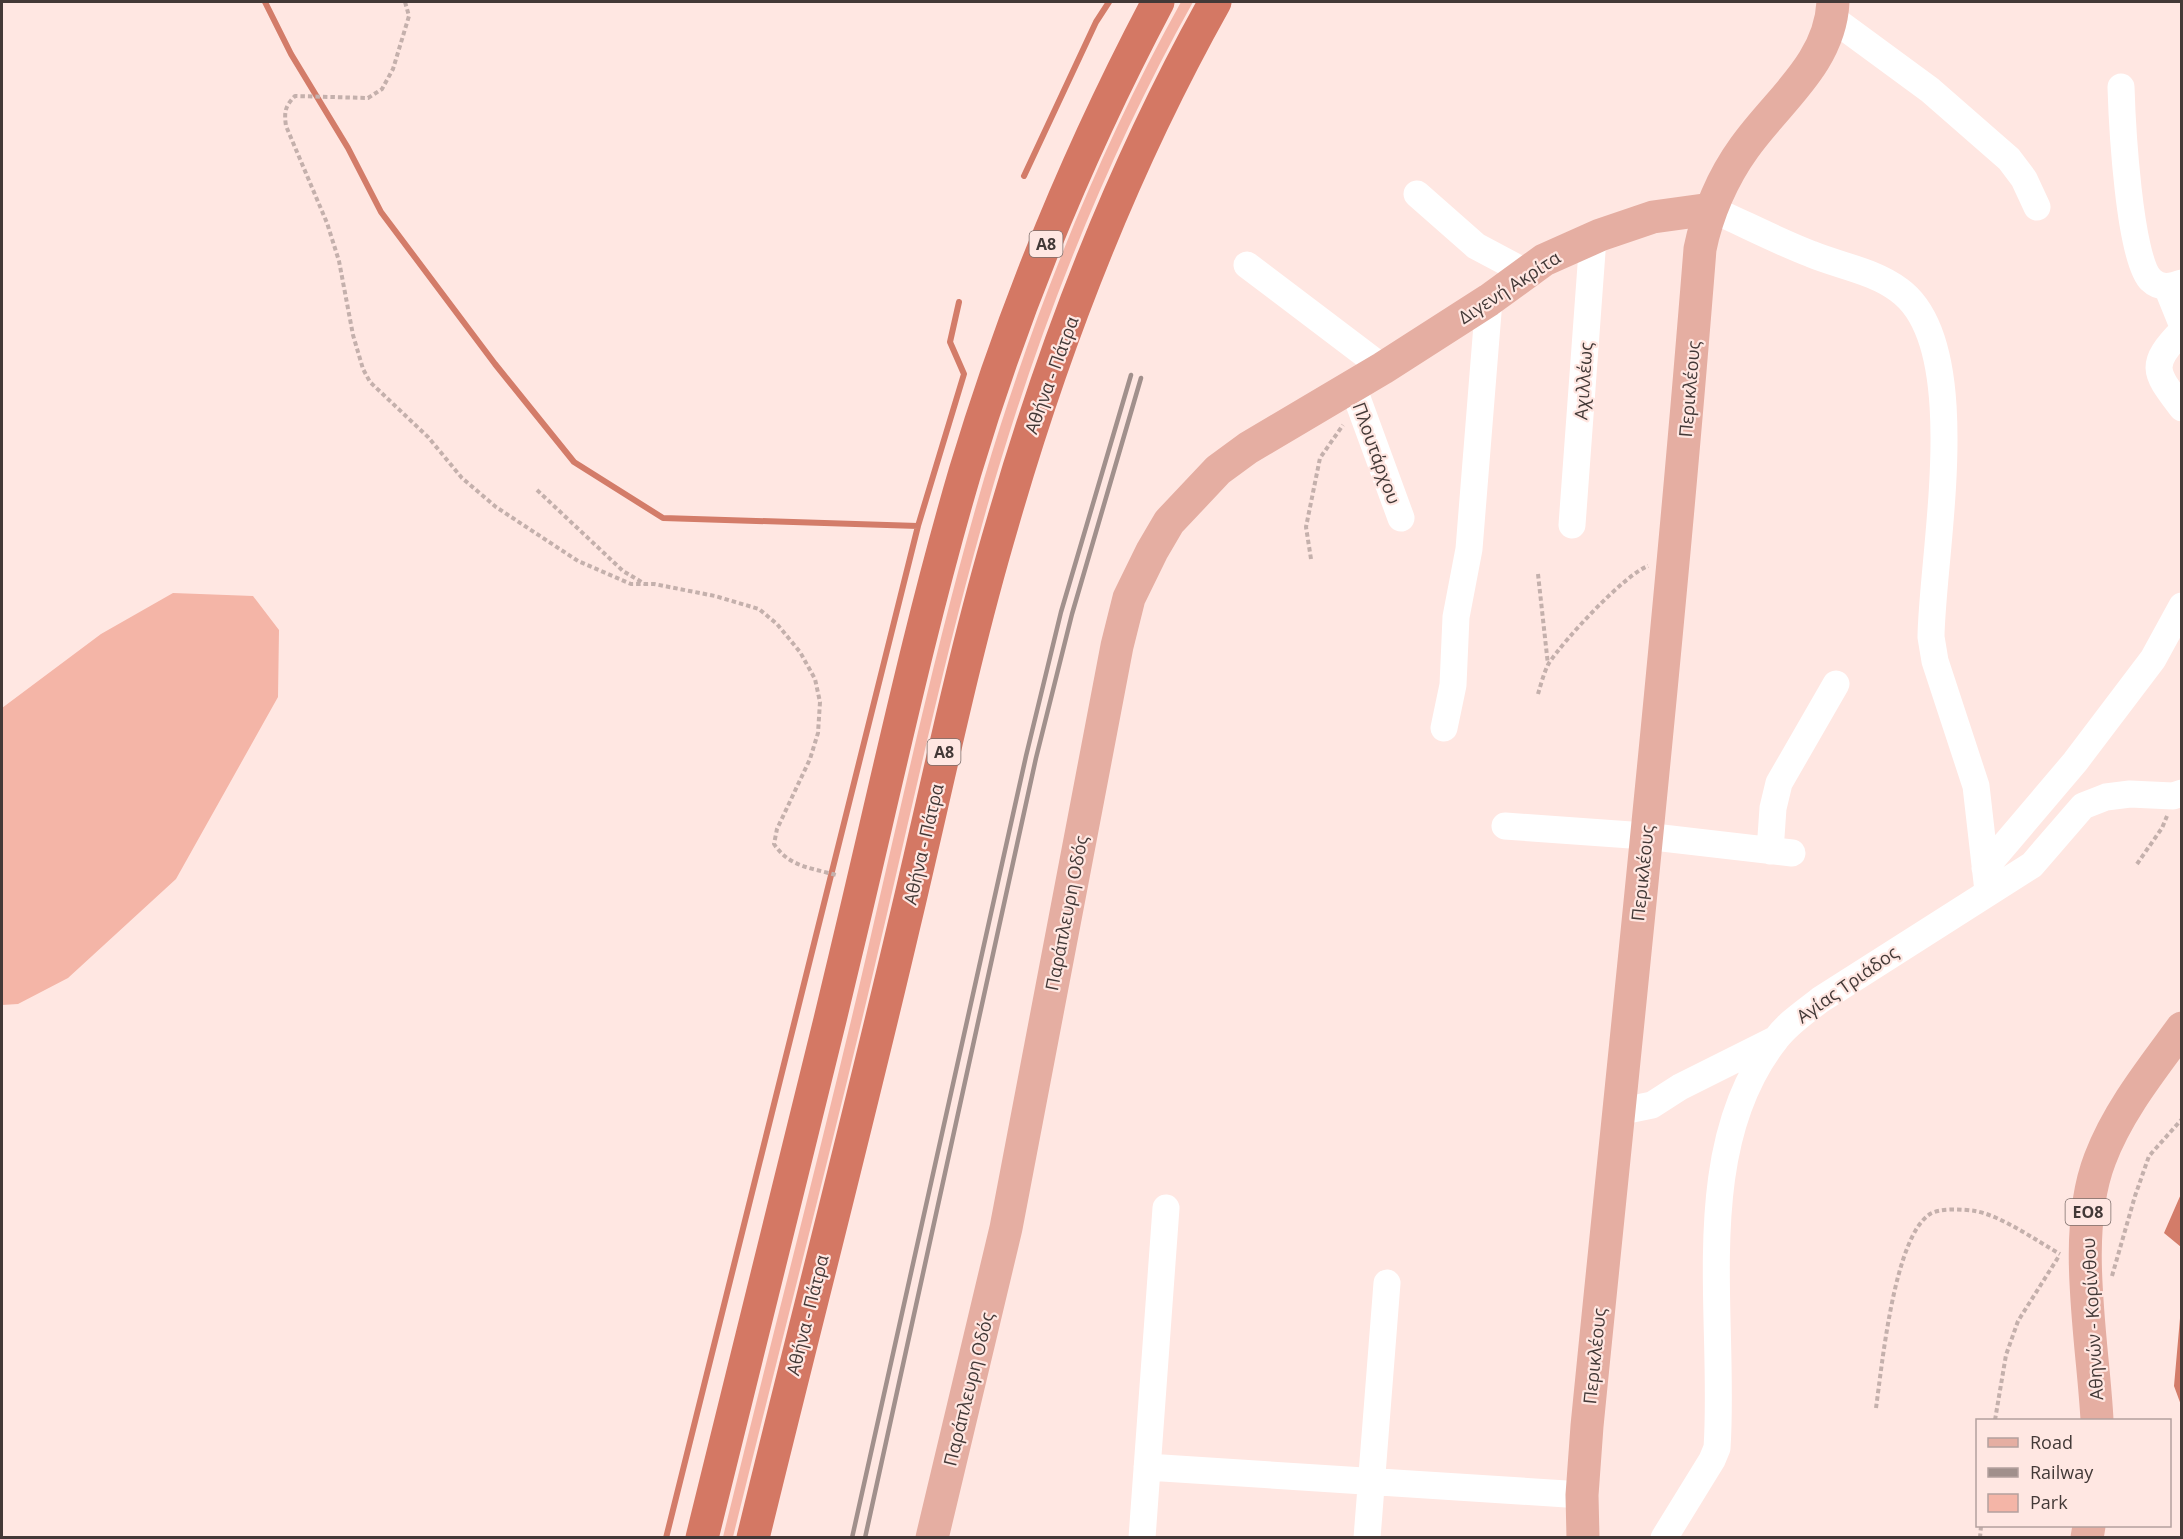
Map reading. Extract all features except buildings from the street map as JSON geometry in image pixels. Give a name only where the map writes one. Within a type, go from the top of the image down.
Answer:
[{"type":"highway","name":"Α8","points":[[702,1538],[822,1055],[919,642],[966,468],[1012,331],[1052,228],[1114,87],[1158,2]]},
{"type":"highway","name":"Αθήνα - Πάτρα","points":[[753,1538],[873,1056],[975,624],[1012,491],[1062,342],[1117,201],[1158,110],[1215,2]]},
{"type":"main road","points":[[1711,209],[1744,147],[1812,65],[1827,35],[1832,10]]},
{"type":"main road","name":"Διγενή Ακρίτα","points":[[1356,395],[1383,368],[1489,300],[1525,272],[1593,238],[1653,217],[1711,209]]},
{"type":"main road","name":"Περικλέους","points":[[1583,1538],[1582,1495],[1645,836],[1676,557],[1700,249],[1711,209]]},
{"type":"main road","name":"Παράπλευρη Οδός","points":[[932,1538],[1006,1228],[1110,681],[1129,598],[1152,550],[1170,522],[1218,470],[1248,448],[1356,395]]},
{"type":"main road","name":"Αθηνών - Κορίνθου","points":[[2097,1419],[2073,1247],[2092,1181],[2113,1131],[2181,1028]]},
{"type":"street","points":[[1832,10],[1930,90],[2009,159],[2024,179],[2037,207]]},
{"type":"street","points":[[2121,87],[2130,207],[2144,268],[2152,281],[2174,285],[2181,324]]},
{"type":"street","points":[[1417,194],[1476,246],[1525,272]]},
{"type":"street","points":[[1711,209],[1812,254],[1875,277],[1898,289],[1923,316],[1932,339],[1944,431],[1931,637],[1935,661],[1976,786],[1987,879]]},
{"type":"street","name":"Αχιλλέως","points":[[1572,525],[1593,238]]},
{"type":"street","points":[[1247,265],[1383,368]]},
{"type":"street","points":[[1444,728],[1453,686],[1456,617],[1470,549],[1489,300]]},
{"type":"street","points":[[2181,331],[2162,351],[2159,362],[2163,382],[2181,408]]},
{"type":"street","name":"Πλουτάρχου","points":[[1356,395],[1401,518]]},
{"type":"street","points":[[1987,879],[2153,659],[2181,606]]},
{"type":"street","points":[[1505,826],[1645,836],[1781,852],[1773,808],[1779,783],[1836,684]]},
{"type":"street","name":"Αγίας Τριάδος","points":[[1664,1538],[1712,1461],[1717,1448],[1717,1276],[1726,1148],[1737,1110],[1751,1077],[1776,1039],[1794,1019],[1987,879],[2038,860],[2083,806],[2106,797],[2130,794],[2177,795]]},
{"type":"street","points":[[1618,1112],[1652,1106],[1680,1087],[1776,1039]]},
{"type":"street","points":[[1142,1538],[1166,1208]]},
{"type":"street","points":[[1367,1538],[1387,1283]]},
{"type":"street","points":[[1147,1467],[1582,1495]]},
{"type":"path","points":[[405,2],[409,16],[393,69],[382,89],[368,98],[295,96],[286,104],[284,113],[286,126],[314,191],[339,261],[353,335],[363,369],[384,397],[428,437],[462,478],[496,507],[578,561],[631,584],[646,584],[738,601],[759,609],[777,624],[800,652],[815,679],[820,702],[819,732],[810,759],[777,829],[774,844],[781,855],[795,865],[836,875]]},
{"type":"path","points":[[1311,559],[1306,527],[1320,458],[1356,395]]},
{"type":"path","points":[[537,490],[623,571],[646,584]]},
{"type":"path","points":[[1538,694],[1548,665],[1572,632],[1632,573],[1676,557]]},
{"type":"path","points":[[1538,574],[1548,665]]},
{"type":"path","points":[[2137,864],[2162,828],[2177,795]]},
{"type":"path","points":[[2108,1285],[2117,1266],[2135,1196],[2149,1156],[2181,1119]]},
{"type":"path","points":[[1876,1408],[1887,1325],[1907,1245],[1914,1231],[1931,1213],[1950,1210],[1976,1211],[2073,1247],[2018,1321],[2006,1355],[1995,1419]]},
{"type":"green space","points":[[1181,2],[1193,2],[1129,127],[1072,257],[1023,390],[982,525],[953,634],[858,1037],[733,1537],[723,1537],[831,1102],[936,657],[984,479],[1024,357],[1070,235],[1122,116]]},
{"type":"green space","points":[[173,593],[253,596],[279,630],[278,697],[176,879],[68,978],[18,1004],[2,1005],[2,708],[101,634]]},
{"type":"shaded area","points":[[2181,1194],[2182,1247],[2164,1233]]},
{"type":"shaded area","points":[[2181,1307],[2181,1405],[2174,1386]]},
{"type":"waterway","points":[[265,2],[291,54],[348,148],[381,212],[495,364],[574,462],[663,518],[918,526]]},
{"type":"waterway","points":[[1024,176],[1096,22],[1109,2]]},
{"type":"waterway","points":[[666,1538],[918,526],[964,374],[950,342],[959,302]]},
{"type":"railway","points":[[852,1538],[1026,756],[1061,612],[1131,375]]},
{"type":"railway","points":[[865,1538],[1036,758],[1072,614],[1141,378]]}]
